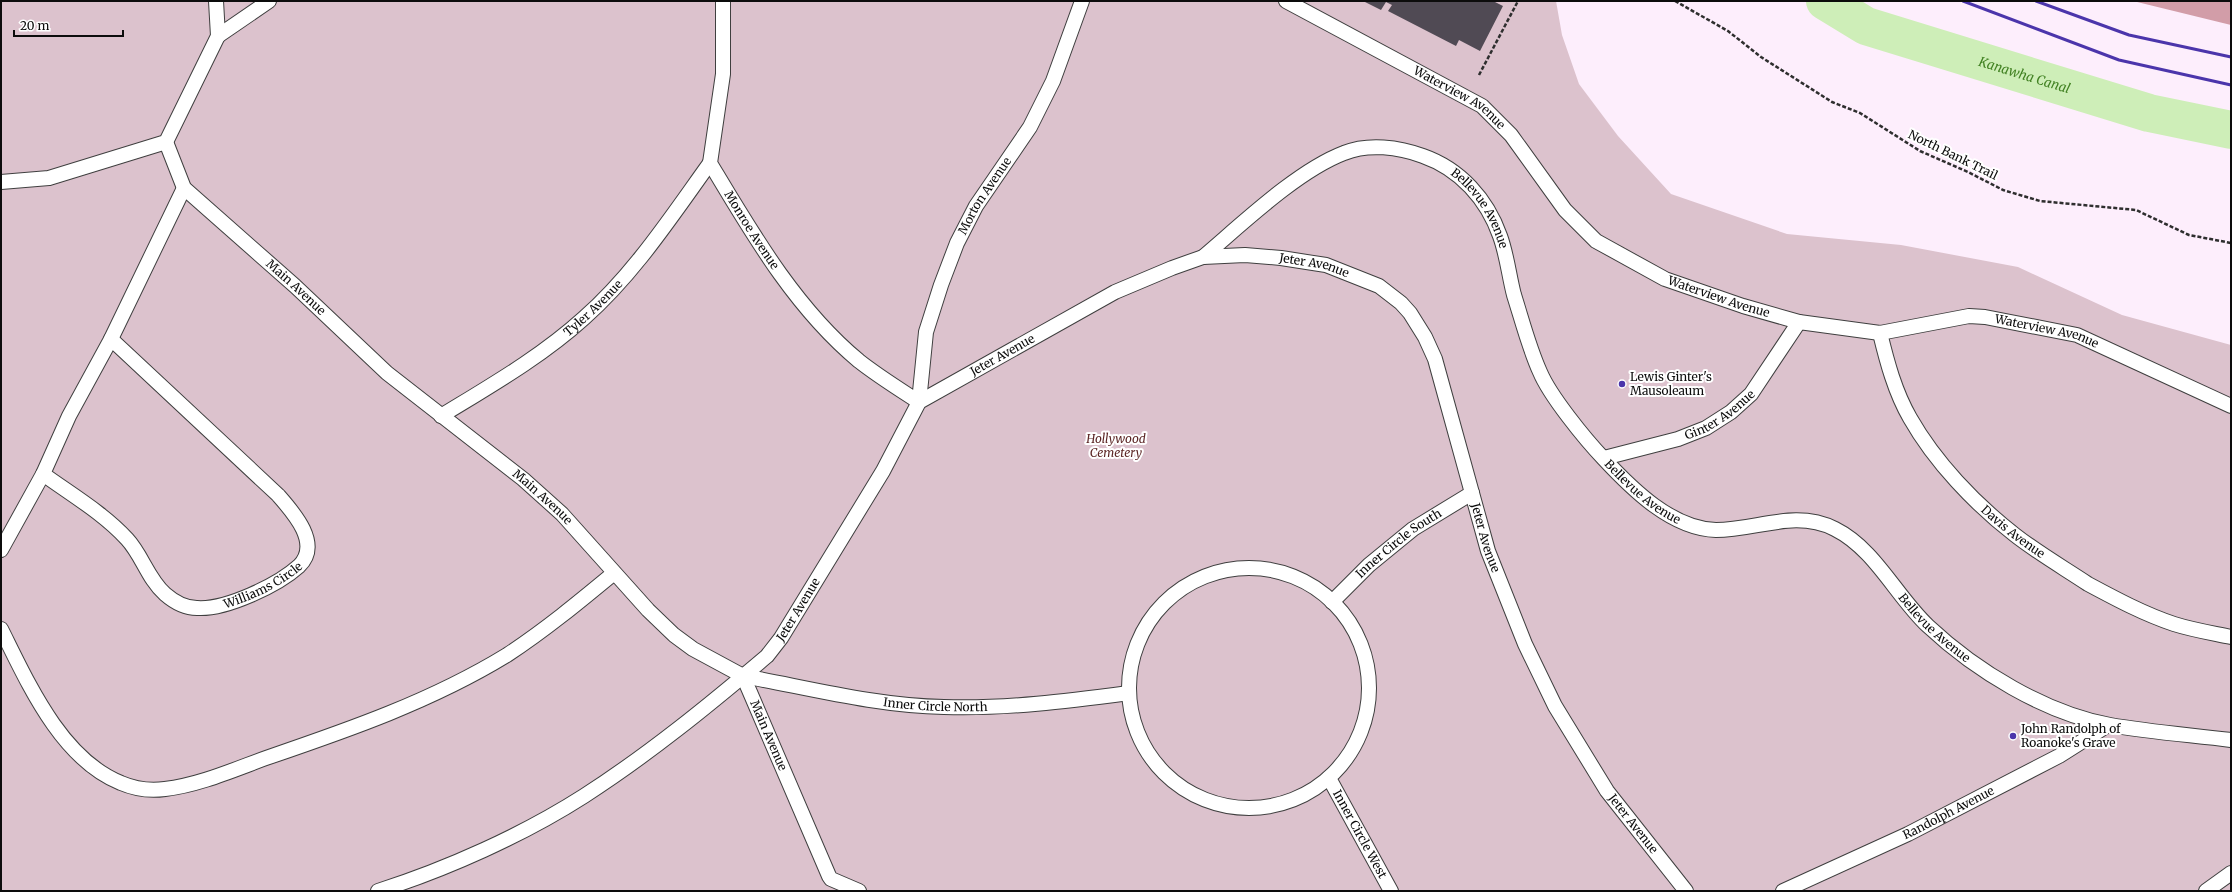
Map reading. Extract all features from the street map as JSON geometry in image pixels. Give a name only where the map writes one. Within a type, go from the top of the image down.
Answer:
[{"type":"lane","points":[[1,182],[49,178],[166,142],[218,36],[216,1]]},
{"type":"lane","points":[[218,36],[269,1]]},
{"type":"lane","points":[[710,163],[723,74],[723,1]]},
{"type":"lane","name":"Morton Avenue","points":[[919,402],[926,332],[941,285],[957,243],[976,206],[1030,127],[1053,81],[1082,1]]},
{"type":"lane","name":"Waterview Avenue","points":[[1286,1],[1482,106],[1511,135],[1565,210],[1596,241],[1674,283],[1743,306],[1799,322],[1880,333],[1969,316],[2060,331],[2077,335],[2231,406]]},
{"type":"lane","name":"Main Avenue","points":[[166,142],[184,188],[295,286],[377,365],[523,479],[562,514],[648,610],[682,641],[743,676],[828,885],[859,891]]},
{"type":"lane","name":"Bellevue Avenue","points":[[1203,257],[1278,195],[1313,169],[1345,152],[1367,148],[1389,148],[1411,152],[1439,162],[1467,183],[1488,208],[1501,238],[1514,294],[1538,369],[1551,392],[1604,458],[1636,489],[1665,512],[1697,527],[1713,530],[1800,519],[1832,527],[1847,536],[1867,554],[1904,601],[1931,629],[1977,664],[2014,689],[2072,714],[2108,725],[2231,740]]},
{"type":"lane","name":"Monroe Avenue","points":[[710,163],[769,258],[809,309],[858,359],[880,377],[919,402]]},
{"type":"lane","name":"Tyler Avenue","points":[[442,416],[532,359],[584,318],[641,259],[710,163]]},
{"type":"lane","points":[[1,550],[43,474],[69,416],[111,339],[184,188]]},
{"type":"lane","name":"Jeter Avenue","points":[[378,891],[449,864],[552,815],[584,796],[656,746],[767,656],[781,638],[883,471],[919,402],[1115,292],[1172,268],[1203,257],[1244,255],[1265,256],[1326,265],[1379,286],[1410,313],[1426,337],[1435,359],[1495,571],[1525,644],[1555,706],[1615,803],[1686,891]]},
{"type":"lane","name":"Ginter Avenue","points":[[1604,458],[1678,440],[1706,428],[1731,412],[1751,394],[1799,322]]},
{"type":"lane","name":"Davis Avenue","points":[[1880,333],[1890,372],[1908,413],[1919,432],[1956,480],[2003,526],[2088,584],[2108,594],[2154,616],[2175,624],[2231,637]]},
{"type":"lane","name":"Williams Circle","points":[[43,474],[112,525],[133,546],[156,584],[164,593],[184,606],[197,608],[210,607],[258,592],[280,580],[299,566],[305,558],[307,542],[302,525],[278,495],[111,339]]},
{"type":"lane","name":"Inner Circle South","points":[[1332,602],[1369,565],[1412,529],[1472,493]]},
{"type":"lane","points":[[1238,568],[1273,570],[1305,582],[1332,602],[1344,615],[1362,646],[1369,688],[1366,717],[1360,734],[1352,750],[1329,778],[1300,797],[1266,807],[1231,806],[1198,796],[1169,776],[1153,758],[1139,733],[1129,693],[1132,665],[1136,648],[1152,618],[1176,593],[1205,576],[1238,568]]},
{"type":"lane","points":[[1,629],[46,714],[84,760],[121,783],[142,789],[165,789],[196,782],[287,751],[376,718],[451,686],[506,655],[543,630],[614,573]]},
{"type":"lane","name":"Inner Circle North","points":[[743,676],[882,702],[944,707],[1042,705],[1129,693]]},
{"type":"lane","name":"Randolph Avenue","points":[[1784,891],[1922,826],[2059,756],[2108,725]]},
{"type":"lane","name":"Inner Circle West","points":[[1329,778],[1391,891]]},
{"type":"lane","points":[[2206,891],[2231,873]]},
{"type":"path","points":[[1467,98],[1518,1]]},
{"type":"path","name":"North Bank Trail","points":[[1675,1],[1728,31],[1761,57],[1832,102],[1860,114],[1920,151],[1968,172],[2003,190],[2040,201],[2136,210],[2189,235],[2231,243]]},
{"type":"shaded area","points":[[2133,1],[2231,1],[2231,25]]},
{"type":"green space","name":"Hollywood Cemetery","points":[[1,1],[1556,1],[1562,35],[1579,84],[1618,136],[1671,194],[1787,234],[1901,245],[2018,267],[2122,315],[2231,345],[2231,891],[1,891]]},
{"type":"building","points":[[1363,1],[1493,1],[1503,6],[1480,51],[1459,40],[1456,46],[1388,11],[1392,5],[1386,2],[1381,10]]},
{"type":"waterway","name":"Kanawha Canal","points":[[1825,1],[1866,26],[2149,113],[2231,130]]},
{"type":"railway","points":[[1963,1],[2119,60],[2231,85]]},
{"type":"railway","points":[[2036,1],[2129,35],[2231,57]]},
{"type":"place","name":"Lewis Ginter's Mausoleaum","points":[[1622,384]]},
{"type":"place","name":"John Randolph of Roanoke's Grave","points":[[2013,736]]}]
